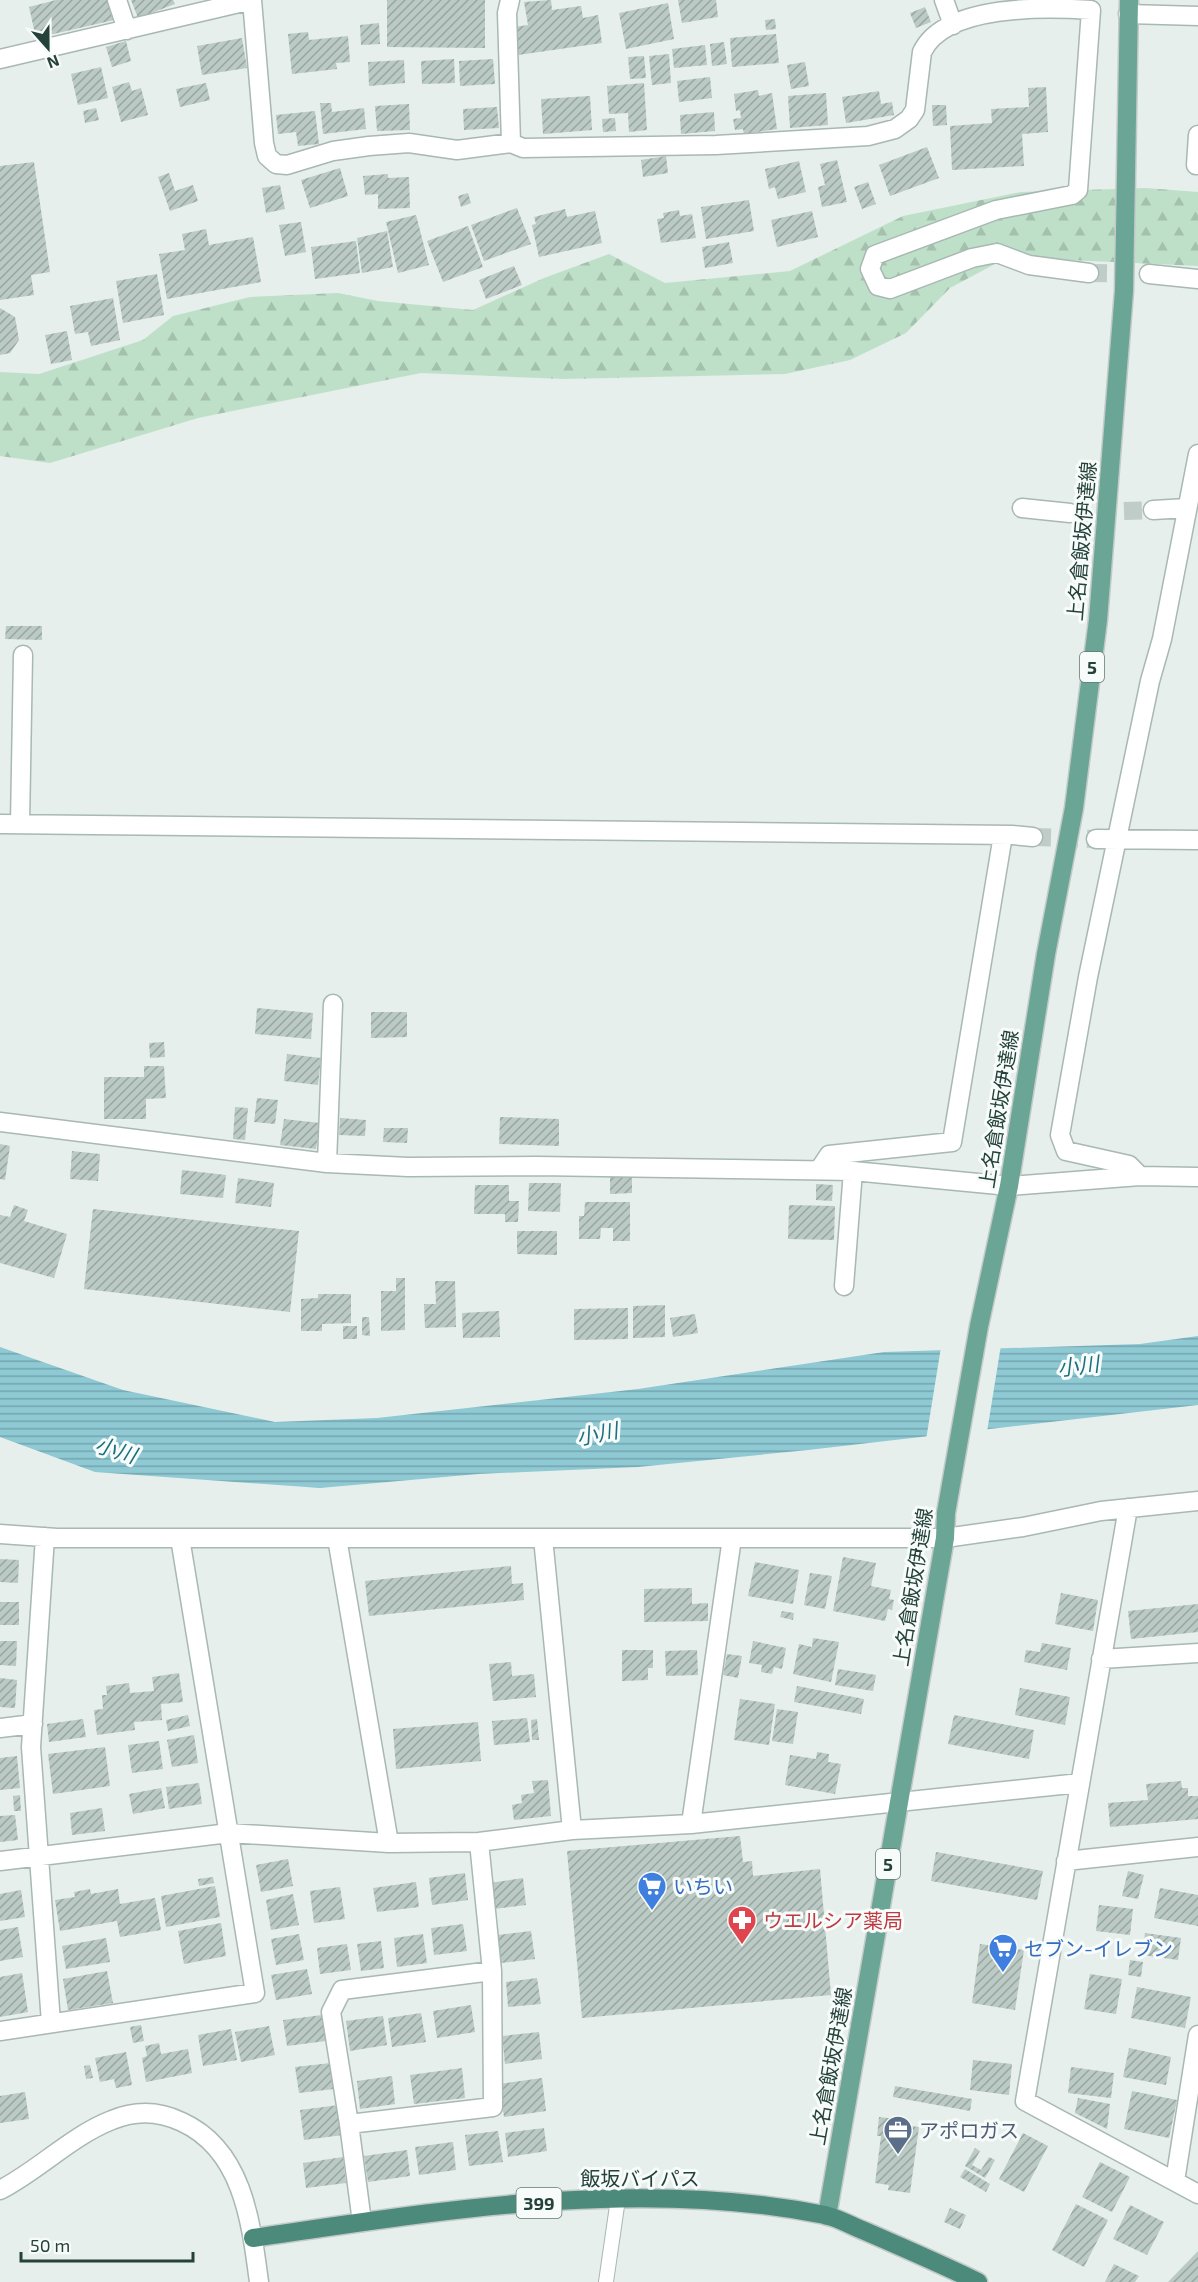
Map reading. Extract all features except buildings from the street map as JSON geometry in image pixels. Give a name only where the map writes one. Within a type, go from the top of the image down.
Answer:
[{"type":"highway","name":"飯坂バイパス","points":[[253,2238],[362,2222],[583,2199],[711,2200],[827,2216],[921,2255],[978,2282]]},
{"type":"main road","name":"上名倉飯坂伊達線","points":[[827,2216],[945,1538],[946,1513],[979,1326],[1009,1185],[1046,954],[1074,808],[1098,620],[1124,291],[1128,7]]},
{"type":"street","points":[[117,0],[127,30]]},
{"type":"street","points":[[0,59],[252,0],[264,143],[267,156],[276,164],[287,165],[333,151],[410,143],[458,150],[511,143],[523,148],[716,145],[868,136],[895,129],[909,119],[915,110],[920,60],[926,43],[953,25],[986,12],[1091,10],[1078,190],[1072,195],[996,210],[875,255],[870,269],[878,286],[890,289],[972,258],[997,254],[1029,265],[1089,273]]},
{"type":"street","points":[[510,0],[507,13],[511,143]]},
{"type":"street","points":[[944,0],[953,25]]},
{"type":"street","points":[[1128,7],[1198,16]]},
{"type":"street","points":[[1196,165],[1198,135]]},
{"type":"street","points":[[1149,274],[1198,279]]},
{"type":"street","points":[[1140,1176],[1129,1165],[1066,1151],[1059,1135],[1116,839],[1150,681],[1162,639],[1198,454]]},
{"type":"street","points":[[1022,508],[1070,513]]},
{"type":"street","points":[[1153,510],[1187,508]]},
{"type":"street","points":[[20,824],[23,655]]},
{"type":"street","points":[[0,824],[1033,837]]},
{"type":"street","points":[[819,1170],[829,1155],[952,1142],[1003,835]]},
{"type":"street","points":[[1096,838],[1198,840]]},
{"type":"street","points":[[327,1162],[333,1004]]},
{"type":"street","points":[[0,1122],[327,1162],[408,1167],[537,1166],[853,1171],[1009,1185],[1140,1176],[1198,1177]]},
{"type":"street","points":[[844,1286],[853,1171]]},
{"type":"street","points":[[0,1534],[45,1537],[180,1538],[945,1538],[1128,1508],[1198,1501]]},
{"type":"street","points":[[1128,1508],[1025,2101],[1198,2194]]},
{"type":"street","points":[[45,1537],[31,1747],[51,2023]]},
{"type":"street","points":[[0,2031],[255,1993],[180,1538]]},
{"type":"street","points":[[338,1538],[389,1843]]},
{"type":"street","points":[[543,1538],[573,1830]]},
{"type":"street","points":[[691,1824],[732,1538]]},
{"type":"street","points":[[1101,1659],[1198,1653]]},
{"type":"street","points":[[0,1728],[33,1724]]},
{"type":"street","points":[[0,1862],[229,1833],[389,1843],[479,1842],[573,1830],[691,1824],[1080,1783]]},
{"type":"street","points":[[349,2124],[493,2106],[492,1971],[479,1842]]},
{"type":"street","points":[[1066,1861],[1198,1847]]},
{"type":"street","points":[[362,2222],[331,2012],[342,1990],[492,1971]]},
{"type":"street","points":[[1175,2181],[1194,2086],[1198,2035]]},
{"type":"street","points":[[0,2190],[111,2120],[141,2112],[156,2113],[191,2126],[219,2148],[235,2177],[253,2238],[259,2282]]},
{"type":"lane","points":[[606,2282],[618,2199]]},
{"type":"green space","points":[[1146,188],[1198,192],[1198,266],[1008,257],[950,288],[906,333],[850,360],[785,374],[564,379],[421,373],[198,418],[50,463],[0,456],[0,372],[39,374],[143,340],[173,316],[250,297],[338,293],[378,301],[473,310],[544,278],[609,254],[665,283],[790,271],[903,216],[1021,192]]},
{"type":"water","name":"小川","points":[[1198,1336],[1198,1405],[808,1450],[638,1467],[478,1474],[320,1488],[95,1472],[0,1437],[0,1347],[123,1390],[275,1422],[377,1418],[638,1389],[884,1352],[1140,1344]]},
{"type":"pier","points":[[1001,1345],[987,1432],[926,1440],[941,1347]]},
{"type":"tunnel","points":[[1089,273],[1149,274]]},
{"type":"tunnel","points":[[1070,513],[1153,510]]},
{"type":"tunnel","points":[[1033,837],[1096,839]]},
{"type":"place","name":"いちい","points":[[652,1912]]},
{"type":"place","name":"ウエルシア薬局","points":[[742,1946]]},
{"type":"place","name":"セブン-イレブン","points":[[1003,1974]]},
{"type":"place","name":"アポロガス","points":[[898,2156]]}]
